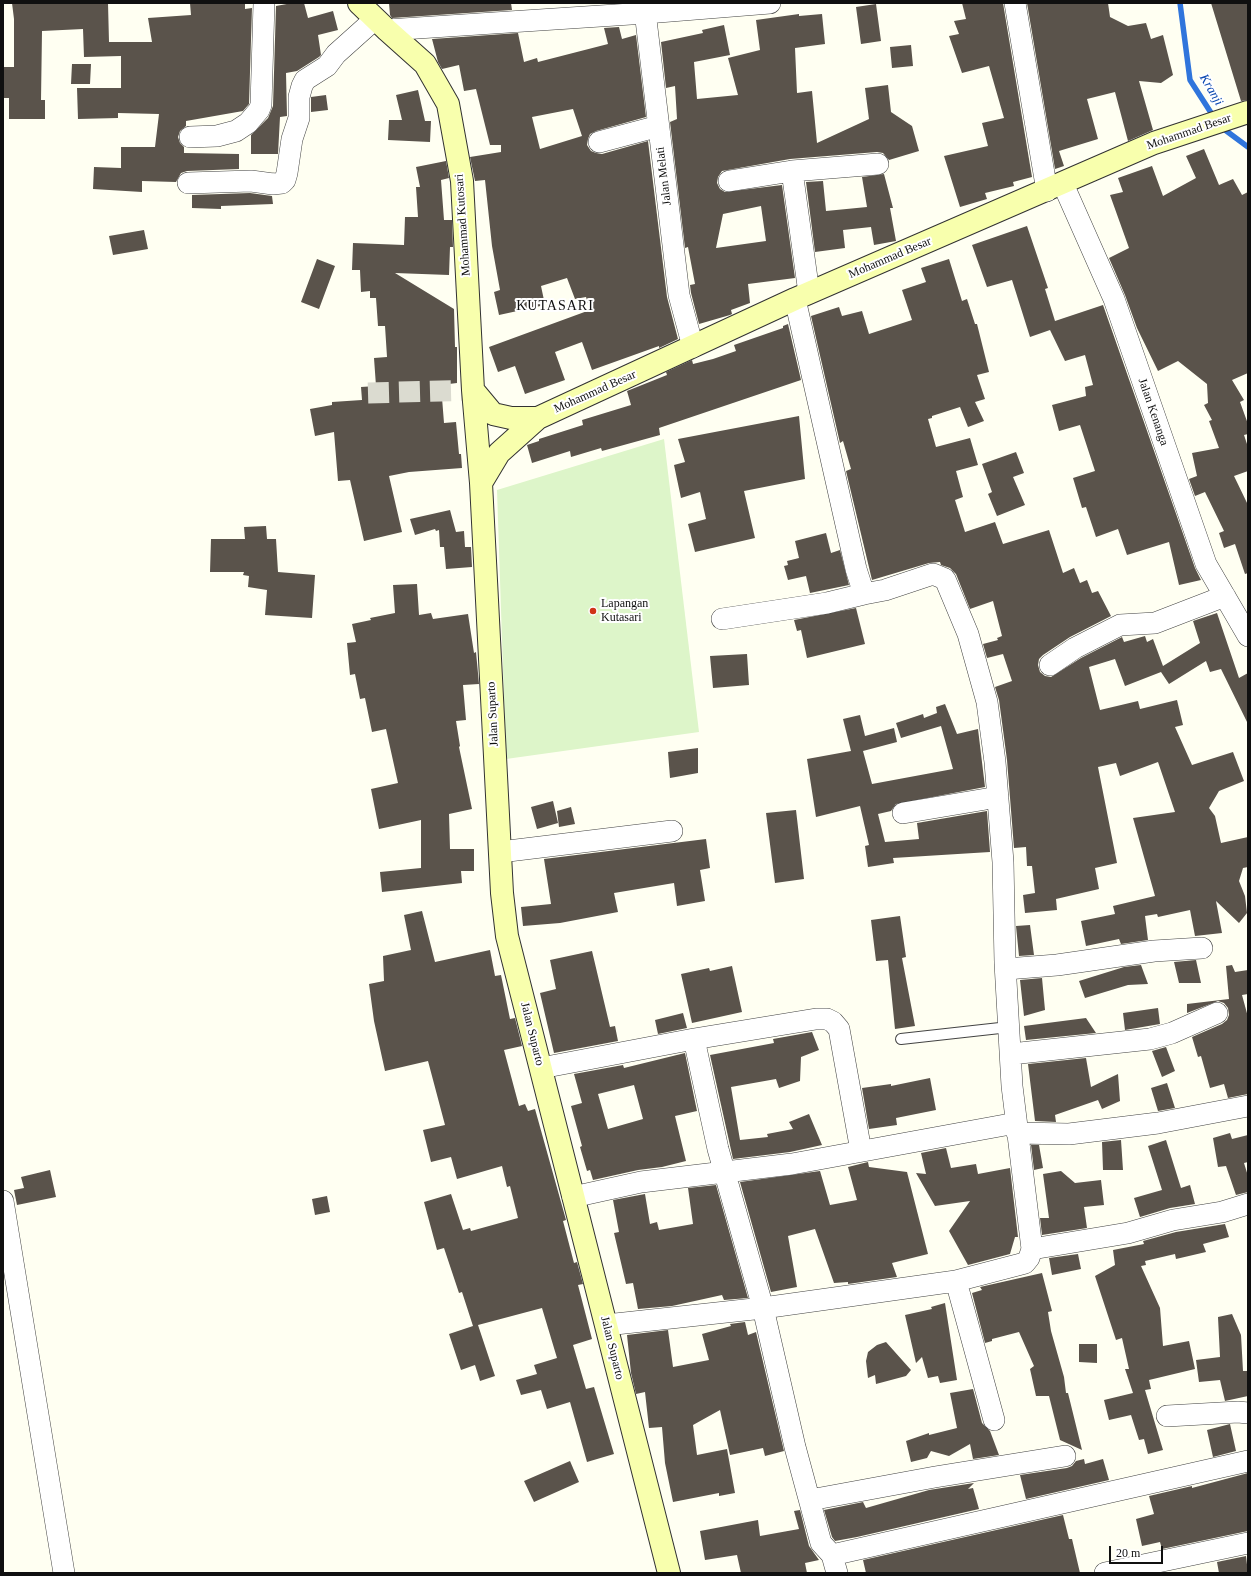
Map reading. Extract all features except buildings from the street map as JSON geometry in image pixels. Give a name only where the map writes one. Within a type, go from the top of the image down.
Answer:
[{"type":"street","points":[[190,137],[217,136],[236,131],[248,122],[262,105],[264,3]]},
{"type":"street","name":"Mohammad Kutosari","points":[[360,3],[425,64],[448,104],[462,181],[473,390],[481,483]]},
{"type":"street","points":[[188,183],[252,181],[273,184],[282,183],[288,173],[292,139],[299,118],[299,97],[302,86],[306,80],[327,66],[336,54],[381,24],[645,8],[770,3]]},
{"type":"street","name":"Jalan Kenanga","points":[[1015,3],[1055,188],[1114,299],[1206,564],[1248,636]]},
{"type":"street","name":"Jalan Melati","points":[[645,8],[679,295],[693,347]]},
{"type":"street","name":"Mohammad Besar","points":[[538,418],[802,296],[1055,188],[1154,143],[1196,128],[1241,115]]},
{"type":"street","points":[[599,142],[659,126]]},
{"type":"street","points":[[729,181],[792,171],[878,164]]},
{"type":"street","points":[[792,171],[802,296],[856,569],[864,594]]},
{"type":"street","points":[[473,390],[493,414],[511,418],[538,418]]},
{"type":"street","points":[[481,483],[499,453],[538,418]]},
{"type":"street","name":"Jalan Suparto","points":[[481,483],[500,852],[507,936],[669,1573]]},
{"type":"street","points":[[606,1325],[763,1308],[956,1281],[1025,1263],[1029,1258],[1032,1249],[1016,1128],[1009,1027],[1002,862],[995,762],[987,702],[968,634],[945,579],[932,574],[885,590],[819,604],[722,618]]},
{"type":"street","points":[[1050,665],[1075,648],[1120,625],[1155,623],[1225,596]]},
{"type":"street","points":[[903,813],[998,797]]},
{"type":"street","points":[[500,852],[672,831]]},
{"type":"street","points":[[1006,969],[1154,951],[1202,948]]},
{"type":"street","points":[[1011,1054],[1150,1039],[1172,1033],[1217,1013]]},
{"type":"street","points":[[541,1068],[694,1039],[816,1019],[833,1022],[839,1029],[861,1151]]},
{"type":"street","points":[[694,1039],[724,1171],[763,1308],[795,1447],[821,1543],[835,1564],[1248,1461]]},
{"type":"street","points":[[573,1197],[641,1182],[792,1164],[861,1151],[1016,1128],[1069,1134],[1158,1123],[1248,1106]]},
{"type":"street","points":[[3,1201],[64,1573]]},
{"type":"street","points":[[1032,1249],[1128,1233],[1172,1220],[1222,1212],[1248,1204]]},
{"type":"street","points":[[956,1281],[994,1420]]},
{"type":"street","points":[[1167,1416],[1238,1412],[1248,1413]]},
{"type":"street","points":[[810,1500],[935,1477],[1065,1456]]},
{"type":"street","points":[[1105,1573],[1248,1543]]},
{"type":"lane","points":[[901,1039],[1009,1027]]},
{"type":"green space","name":"Lapangan Kutasari","points":[[664,439],[699,732],[506,759],[497,490]]},
{"type":"waterway","name":"Kranji","points":[[1180,3],[1190,80],[1215,119]]},
{"type":"waterway","name":"Kranji","points":[[1221,127],[1248,147]]},
{"type":"tunnel","points":[[368,393],[473,390]]},
{"type":"place","name":"Lapangan Kutasari","points":[[593,611]]},
{"type":"district","name":"KUTASARI","points":[[555,306]]}]
